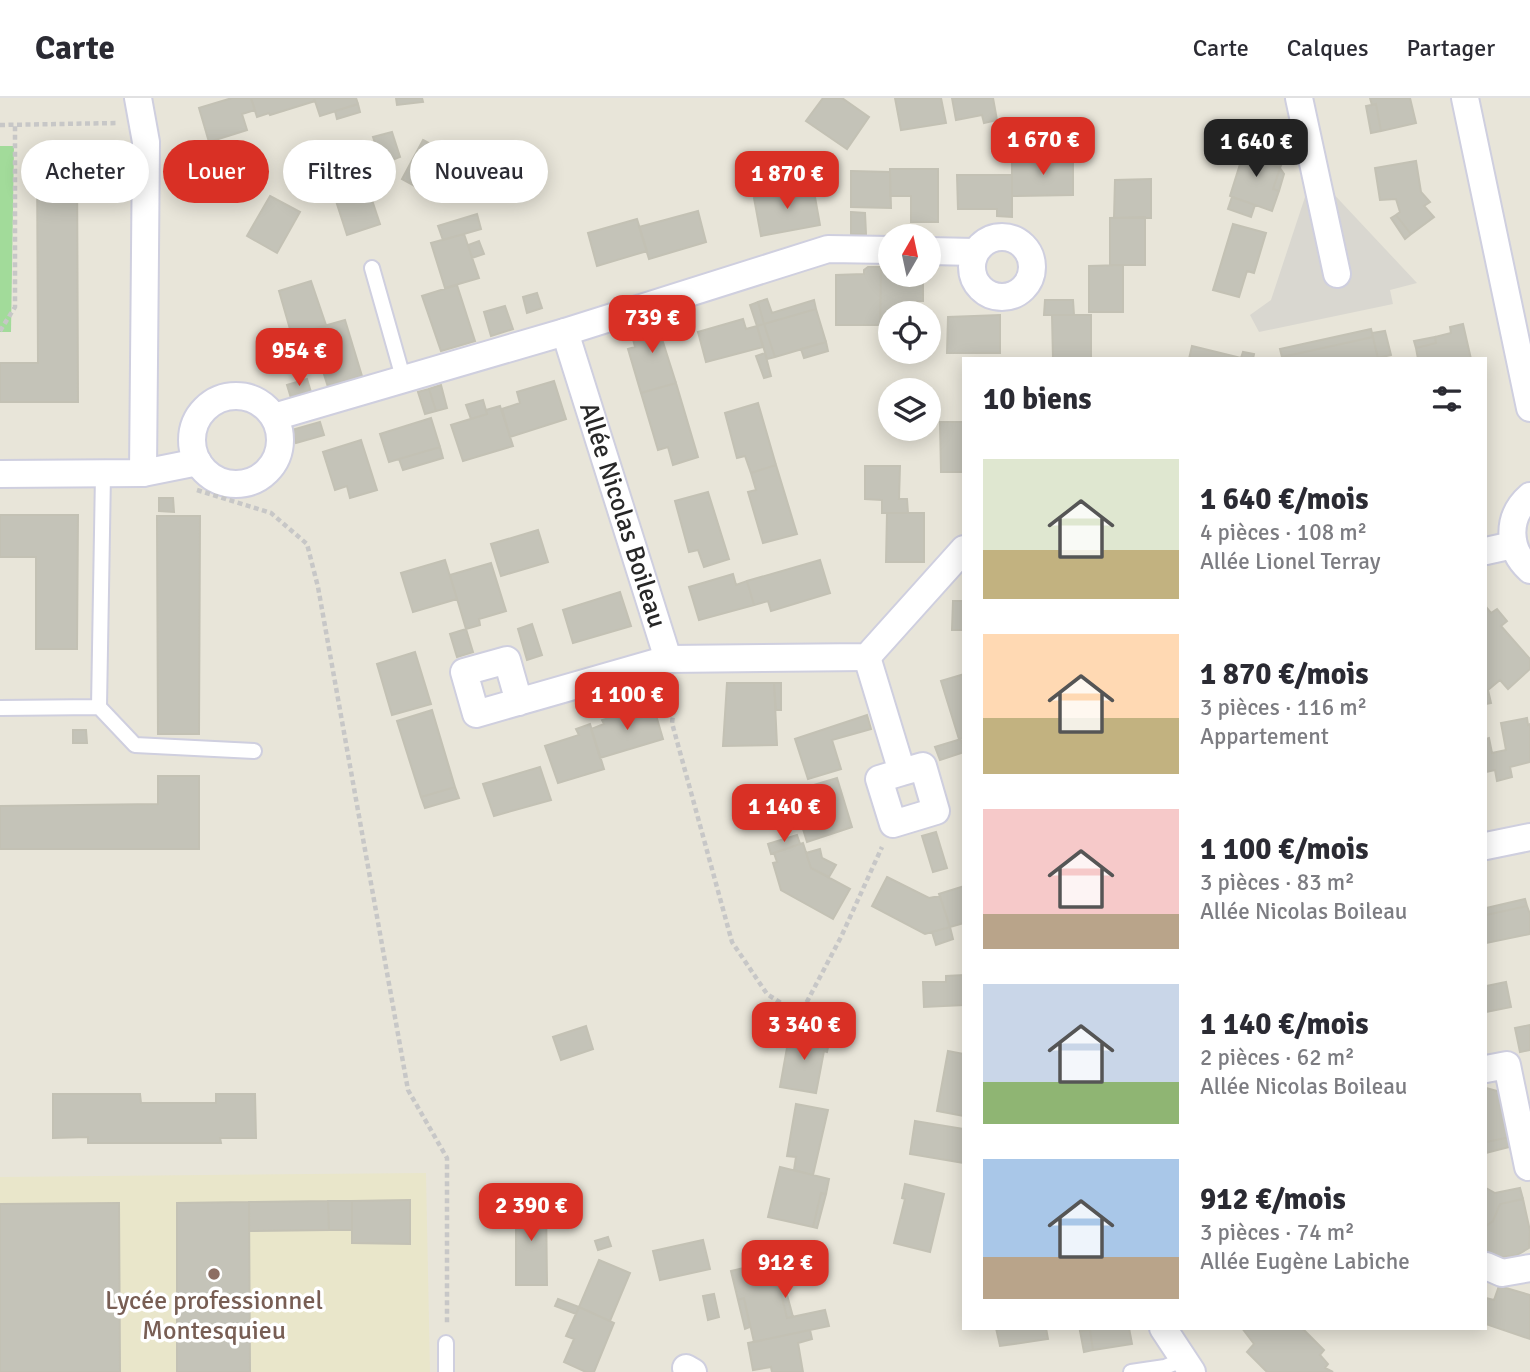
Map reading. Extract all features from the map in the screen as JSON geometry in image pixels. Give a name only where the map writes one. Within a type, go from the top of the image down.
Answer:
[{"type":"street","points":[[1299,98],[1337,274]]},
{"type":"street","points":[[1465,98],[1530,408]]},
{"type":"street","points":[[140,110],[146,142],[143,473]]},
{"type":"street","points":[[274,417],[404,381],[828,249],[878,250]]},
{"type":"street","points":[[942,251],[975,252]]},
{"type":"street","name":"Allée Nicolas Boileau","points":[[565,332],[668,659]]},
{"type":"street","points":[[240,396],[253,399],[265,406],[274,417],[280,447],[275,461],[265,474],[236,484],[221,482],[208,474],[198,462],[192,449],[191,435],[202,410],[213,401],[240,396]]},
{"type":"street","points":[[0,474],[143,473],[198,462]]},
{"type":"street","points":[[1530,496],[1515,515],[1511,530],[1517,555],[1530,570]]},
{"type":"street","points":[[1487,551],[1513,545]]},
{"type":"street","points":[[902,772],[867,657],[962,551]]},
{"type":"street","name":"Allée Nicolas Boileau","points":[[519,702],[668,659],[867,657]]},
{"type":"street","points":[[923,766],[936,811],[893,824],[879,779],[902,772],[923,766]]},
{"type":"street","points":[[1487,846],[1530,837]]},
{"type":"street","points":[[1487,1069],[1507,1065],[1529,1171]]},
{"type":"street","points":[[1487,1266],[1502,1273],[1530,1268]]},
{"type":"street","points":[[1164,1330],[1187,1366]]},
{"type":"lane","points":[[372,268],[404,381]]},
{"type":"lane","points":[[103,474],[99,707],[135,745],[254,751]]},
{"type":"lane","points":[[0,708],[99,707]]},
{"type":"lane","points":[[446,1343],[446,1372]]},
{"type":"lane","points":[[1132,1372],[1187,1366]]},
{"type":"path","points":[[0,125],[140,110]]},
{"type":"path","points":[[0,331],[15,307],[15,124]]},
{"type":"path","points":[[195,489],[271,513],[307,544],[318,587],[408,1090],[447,1158],[446,1343]]},
{"type":"path","points":[[668,659],[678,687],[672,723],[732,942],[767,994],[800,1015],[841,937],[893,824]]},
{"type":"shaded area","points":[[1328,188],[1417,283],[1390,290],[1393,304],[1259,332],[1250,315],[1271,300],[1307,191]]},
{"type":"shaded area","name":"Lycée professionnel Montesquieu","points":[[426,1173],[430,1372],[0,1372],[0,1177]]},
{"type":"green space","points":[[0,146],[14,146],[11,332],[0,332]]},
{"type":"building","points":[[232,98],[251,98],[255,110],[242,114],[247,130],[208,140],[199,108]]},
{"type":"building","points":[[251,98],[314,98],[315,101],[257,117]]},
{"type":"building","points":[[314,98],[356,98],[358,104],[320,116]]},
{"type":"building","points":[[396,98],[422,98],[423,102],[397,105]]},
{"type":"building","points":[[823,98],[842,98],[869,117],[847,149],[806,121]]},
{"type":"building","points":[[895,98],[941,98],[946,123],[901,130]]},
{"type":"building","points":[[952,98],[993,98],[997,120],[984,123],[982,115],[956,120]]},
{"type":"building","points":[[1370,98],[1410,98],[1416,123],[1381,131],[1376,104],[1372,105]]},
{"type":"building","points":[[358,104],[360,112],[337,119],[335,111]]},
{"type":"building","points":[[1376,104],[1381,131],[1371,133],[1366,106]]},
{"type":"building","points":[[392,132],[395,140],[374,140],[373,137]]},
{"type":"building","points":[[1247,142],[1266,149],[1261,161],[1280,168],[1273,189],[1279,191],[1272,211],[1230,196]]},
{"type":"building","points":[[1266,149],[1285,155],[1280,168],[1261,161]]},
{"type":"building","points":[[1073,158],[1073,195],[1012,196],[1012,160]]},
{"type":"building","points":[[1416,161],[1421,192],[1430,202],[1424,206],[1434,217],[1411,234],[1396,215],[1400,212],[1396,199],[1380,200],[1375,168]]},
{"type":"building","points":[[410,164],[410,183],[402,179]]},
{"type":"building","points":[[1280,168],[1284,174],[1279,191],[1273,189]]},
{"type":"building","points":[[890,169],[938,169],[938,222],[911,222],[911,196],[890,196]]},
{"type":"building","points":[[851,171],[890,172],[891,208],[851,207]]},
{"type":"building","points":[[957,175],[1012,175],[1012,217],[997,216],[997,209],[958,209]]},
{"type":"building","points":[[1151,179],[1151,218],[1114,218],[1115,180]]},
{"type":"building","points":[[813,186],[820,225],[761,236],[754,198]]},
{"type":"building","points":[[1232,197],[1255,205],[1251,217],[1228,209]]},
{"type":"building","points":[[269,198],[300,212],[277,253],[247,236],[266,203],[269,203]]},
{"type":"building","points":[[37,203],[77,203],[78,402],[0,402],[0,363],[38,363]]},
{"type":"building","points":[[337,203],[373,203],[380,224],[347,235]]},
{"type":"building","points":[[698,211],[706,242],[649,259],[639,227]]},
{"type":"building","points":[[851,212],[865,213],[866,234],[851,234]]},
{"type":"building","points":[[477,214],[481,229],[443,240],[438,226]]},
{"type":"building","points":[[1396,215],[1411,234],[1405,239],[1391,218]]},
{"type":"building","points":[[1145,217],[1145,265],[1110,265],[1110,218]]},
{"type":"building","points":[[637,219],[647,251],[597,266],[588,233]]},
{"type":"building","points":[[1233,224],[1266,233],[1254,273],[1247,271],[1239,297],[1213,290]]},
{"type":"building","points":[[464,234],[479,278],[445,288],[431,243]]},
{"type":"building","points":[[479,241],[484,254],[472,258],[468,245]]},
{"type":"building","points":[[1123,265],[1123,312],[1089,312],[1089,266]]},
{"type":"building","points":[[878,267],[878,287],[881,287],[878,325],[836,325],[836,275],[864,274],[864,270]]},
{"type":"building","points":[[311,281],[326,325],[292,336],[279,291]]},
{"type":"building","points":[[457,285],[475,341],[441,351],[422,296]]},
{"type":"building","points":[[881,287],[923,287],[923,301],[880,301]]},
{"type":"building","points":[[537,293],[542,308],[527,313],[523,297]]},
{"type":"building","points":[[767,299],[772,313],[814,300],[816,309],[764,324],[758,302]]},
{"type":"building","points":[[1045,300],[1073,300],[1074,315],[1044,315]]},
{"type":"building","points":[[758,302],[764,324],[757,326],[750,305]]},
{"type":"building","points":[[505,306],[513,329],[491,336],[484,312]]},
{"type":"building","points":[[816,309],[826,342],[775,357],[764,324]]},
{"type":"building","points":[[1000,315],[1000,353],[947,353],[948,317]]},
{"type":"building","points":[[1052,315],[1091,315],[1091,357],[1053,357]]},
{"type":"building","points":[[667,316],[673,336],[662,339],[676,383],[641,393],[628,349],[635,347],[630,327]]},
{"type":"building","points":[[743,319],[746,329],[757,326],[763,347],[706,362],[698,332]]},
{"type":"building","points":[[345,320],[362,376],[328,387],[310,330]]},
{"type":"building","points":[[764,324],[775,357],[767,359],[757,326]]},
{"type":"building","points":[[1463,324],[1471,357],[1418,357],[1416,348],[1436,343],[1435,337],[1451,333],[1450,327]]},
{"type":"building","points":[[1371,329],[1373,337],[1282,357],[1280,349]]},
{"type":"building","points":[[1385,331],[1391,355],[1378,357],[1372,333]]},
{"type":"building","points":[[1373,337],[1378,357],[1282,357]]},
{"type":"building","points":[[1435,337],[1436,343],[1416,348],[1414,341]]},
{"type":"building","points":[[826,342],[828,351],[804,358],[801,349]]},
{"type":"building","points":[[1192,346],[1237,357],[1189,357]]},
{"type":"building","points":[[1243,352],[1254,354],[1253,357],[1241,357]]},
{"type":"building","points":[[765,353],[771,376],[764,378],[756,356]]},
{"type":"building","points":[[307,379],[311,392],[291,398],[287,385]]},
{"type":"building","points":[[554,381],[566,419],[510,437],[502,409],[520,403],[517,392]]},
{"type":"building","points":[[676,383],[698,457],[673,465],[668,447],[658,450],[641,393]]},
{"type":"building","points":[[441,385],[447,408],[436,411],[429,389]]},
{"type":"building","points":[[429,389],[436,411],[425,414],[418,392]]},
{"type":"building","points":[[483,400],[487,414],[471,419],[466,405]]},
{"type":"building","points":[[758,403],[776,465],[751,473],[745,456],[737,458],[725,413]]},
{"type":"building","points":[[500,406],[513,446],[463,461],[451,425],[487,414],[486,410]]},
{"type":"building","points":[[431,418],[440,447],[389,462],[380,434]]},
{"type":"building","points":[[320,422],[324,435],[296,443],[292,430]]},
{"type":"building","points":[[941,422],[962,422],[962,472],[941,472]]},
{"type":"building","points":[[361,440],[377,490],[350,498],[347,486],[335,490],[323,452]]},
{"type":"building","points":[[440,447],[443,458],[403,470],[399,459]]},
{"type":"building","points":[[776,465],[797,534],[763,543],[748,492],[756,490],[751,473]]},
{"type":"building","points":[[865,466],[900,466],[899,499],[907,499],[908,513],[882,513],[882,500],[865,499]]},
{"type":"building","points":[[708,492],[729,559],[704,567],[698,550],[689,552],[675,501]]},
{"type":"building","points":[[159,498],[173,498],[174,512],[159,511]]},
{"type":"building","points":[[887,513],[924,513],[924,562],[886,562]]},
{"type":"building","points":[[0,515],[78,515],[77,649],[36,649],[36,557],[0,557]]},
{"type":"building","points":[[157,516],[200,516],[199,734],[158,734]]},
{"type":"building","points":[[538,530],[548,562],[501,576],[491,544]]},
{"type":"building","points":[[445,560],[457,599],[413,612],[401,573]]},
{"type":"building","points":[[820,560],[830,593],[771,611],[768,601],[754,605],[747,581]]},
{"type":"building","points":[[491,563],[506,611],[479,619],[480,625],[466,629],[450,575]]},
{"type":"building","points":[[733,574],[736,585],[747,581],[754,605],[699,620],[689,587]]},
{"type":"building","points":[[620,592],[631,626],[573,643],[563,610]]},
{"type":"building","points":[[953,601],[962,601],[962,630],[952,630]]},
{"type":"building","points":[[1487,608],[1491,613],[1497,609],[1507,621],[1501,626],[1530,659],[1530,669],[1508,689],[1500,680],[1488,690],[1491,703],[1487,704]]},
{"type":"building","points":[[532,624],[542,655],[527,660],[518,629]]},
{"type":"building","points":[[466,629],[473,652],[457,657],[450,634]]},
{"type":"building","points":[[415,652],[431,704],[392,715],[377,664]]},
{"type":"building","points":[[962,675],[962,738],[959,739],[941,681]]},
{"type":"building","points":[[727,683],[774,683],[777,745],[723,746]]},
{"type":"building","points":[[774,683],[781,683],[781,710],[776,710]]},
{"type":"building","points":[[653,705],[663,739],[600,758],[591,729],[604,724],[602,720]]},
{"type":"building","points":[[432,710],[455,787],[421,797],[397,721]]},
{"type":"building","points":[[867,715],[871,729],[832,740],[841,769],[808,779],[795,739]]},
{"type":"building","points":[[1527,718],[1528,725],[1530,724],[1530,762],[1510,767],[1512,777],[1497,781],[1495,770],[1487,772],[1487,739],[1489,738],[1492,753],[1506,750],[1501,723]]},
{"type":"building","points":[[590,724],[604,769],[558,783],[545,746],[579,735],[576,729]]},
{"type":"building","points":[[73,730],[86,730],[87,743],[73,743]]},
{"type":"building","points":[[961,739],[962,753],[940,760],[935,747]]},
{"type":"building","points":[[540,767],[551,800],[494,816],[483,784]]},
{"type":"building","points":[[158,776],[199,776],[199,849],[0,849],[0,806],[158,804]]},
{"type":"building","points":[[837,778],[852,827],[807,842],[803,829],[815,826],[804,788]]},
{"type":"building","points":[[455,787],[459,798],[425,808],[421,797]]},
{"type":"building","points":[[804,788],[815,826],[807,828],[796,790]]},
{"type":"building","points":[[936,832],[947,868],[933,872],[922,836]]},
{"type":"building","points":[[797,835],[800,844],[771,854],[768,844]]},
{"type":"building","points":[[803,843],[811,868],[850,889],[833,919],[781,890],[773,863],[777,862],[774,853]]},
{"type":"building","points":[[820,849],[822,858],[836,865],[829,877],[811,868],[806,853]]},
{"type":"building","points":[[887,877],[929,898],[940,896],[950,927],[925,934],[872,906]]},
{"type":"building","points":[[962,887],[962,924],[950,927],[939,894]]},
{"type":"building","points":[[1525,899],[1527,906],[1487,915],[1487,908]]},
{"type":"building","points":[[1527,906],[1530,914],[1530,934],[1487,943],[1487,915]]},
{"type":"building","points":[[950,927],[953,939],[936,945],[932,932]]},
{"type":"building","points":[[962,975],[962,1005],[924,1007],[923,982],[946,982],[946,976]]},
{"type":"building","points":[[1506,982],[1511,1007],[1487,1012],[1487,986]]},
{"type":"building","points":[[1530,1025],[1530,1050],[1520,1052],[1515,1028]]},
{"type":"building","points":[[586,1026],[593,1049],[561,1060],[553,1037]]},
{"type":"building","points":[[790,1031],[830,1038],[827,1052],[824,1051],[816,1093],[780,1087]]},
{"type":"building","points":[[948,1051],[962,1054],[962,1116],[937,1111]]},
{"type":"building","points":[[1487,1088],[1501,1092],[1511,1137],[1487,1142]]},
{"type":"building","points":[[53,1094],[140,1094],[141,1103],[216,1103],[216,1094],[255,1094],[256,1138],[220,1138],[221,1143],[88,1143],[88,1137],[53,1138]]},
{"type":"building","points":[[796,1104],[828,1110],[813,1175],[794,1170],[796,1157],[787,1156]]},
{"type":"building","points":[[915,1121],[962,1129],[962,1163],[910,1154]]},
{"type":"building","points":[[1511,1137],[1513,1146],[1487,1153],[1487,1142]]},
{"type":"building","points":[[780,1167],[829,1179],[826,1194],[821,1193],[813,1227],[768,1217]]},
{"type":"building","points":[[905,1184],[944,1194],[930,1252],[894,1243],[905,1199],[902,1198]]},
{"type":"building","points":[[1520,1188],[1523,1199],[1500,1204],[1493,1221],[1487,1225],[1487,1189],[1495,1193]]},
{"type":"building","points":[[821,1193],[826,1194],[817,1228],[813,1227]]},
{"type":"building","points":[[1523,1199],[1530,1231],[1529,1248],[1517,1255],[1495,1257],[1487,1253],[1487,1225],[1493,1221],[1500,1204]]},
{"type":"building","points":[[410,1200],[410,1244],[352,1243],[352,1201]]},
{"type":"building","points":[[516,1200],[546,1201],[547,1285],[516,1285]]},
{"type":"building","points":[[328,1201],[352,1201],[352,1230],[329,1230]]},
{"type":"building","points":[[328,1201],[329,1230],[249,1231],[249,1202]]},
{"type":"building","points":[[249,1202],[250,1372],[177,1372],[177,1203]]},
{"type":"building","points":[[119,1203],[120,1372],[0,1372],[0,1204]]},
{"type":"building","points":[[608,1237],[611,1246],[598,1250],[595,1241]]},
{"type":"building","points":[[703,1240],[710,1269],[660,1280],[653,1251]]},
{"type":"building","points":[[783,1259],[788,1279],[778,1281],[787,1318],[825,1310],[829,1326],[754,1342],[744,1298],[738,1300],[731,1271]]},
{"type":"building","points":[[599,1260],[630,1273],[610,1321],[579,1307]]},
{"type":"building","points":[[783,1280],[793,1317],[787,1318],[778,1281]]},
{"type":"building","points":[[1499,1286],[1530,1295],[1530,1339],[1487,1324],[1487,1298],[1494,1300]]},
{"type":"building","points":[[714,1294],[719,1317],[708,1320],[703,1296]]},
{"type":"building","points":[[744,1298],[750,1327],[745,1329],[738,1300]]},
{"type":"building","points":[[558,1299],[579,1307],[576,1314],[555,1306]]},
{"type":"building","points":[[579,1307],[614,1323],[594,1372],[586,1372],[564,1362],[574,1339],[566,1336]]},
{"type":"building","points":[[810,1330],[812,1339],[798,1343],[803,1372],[772,1372],[771,1367],[753,1370],[748,1343]]},
{"type":"building","points":[[996,1330],[1046,1330],[1048,1339],[1000,1346]]},
{"type":"building","points":[[1090,1330],[1129,1330],[1132,1344],[1093,1350]]},
{"type":"building","points":[[1090,1330],[1093,1350],[1084,1352],[1080,1331]]},
{"type":"building","points":[[1244,1330],[1304,1330],[1324,1350],[1320,1355],[1328,1364],[1325,1368],[1333,1372],[1267,1372],[1247,1352],[1254,1344]]},
{"type":"place","name":"Lycée professionnel Montesquieu","points":[[214,1274]]}]
